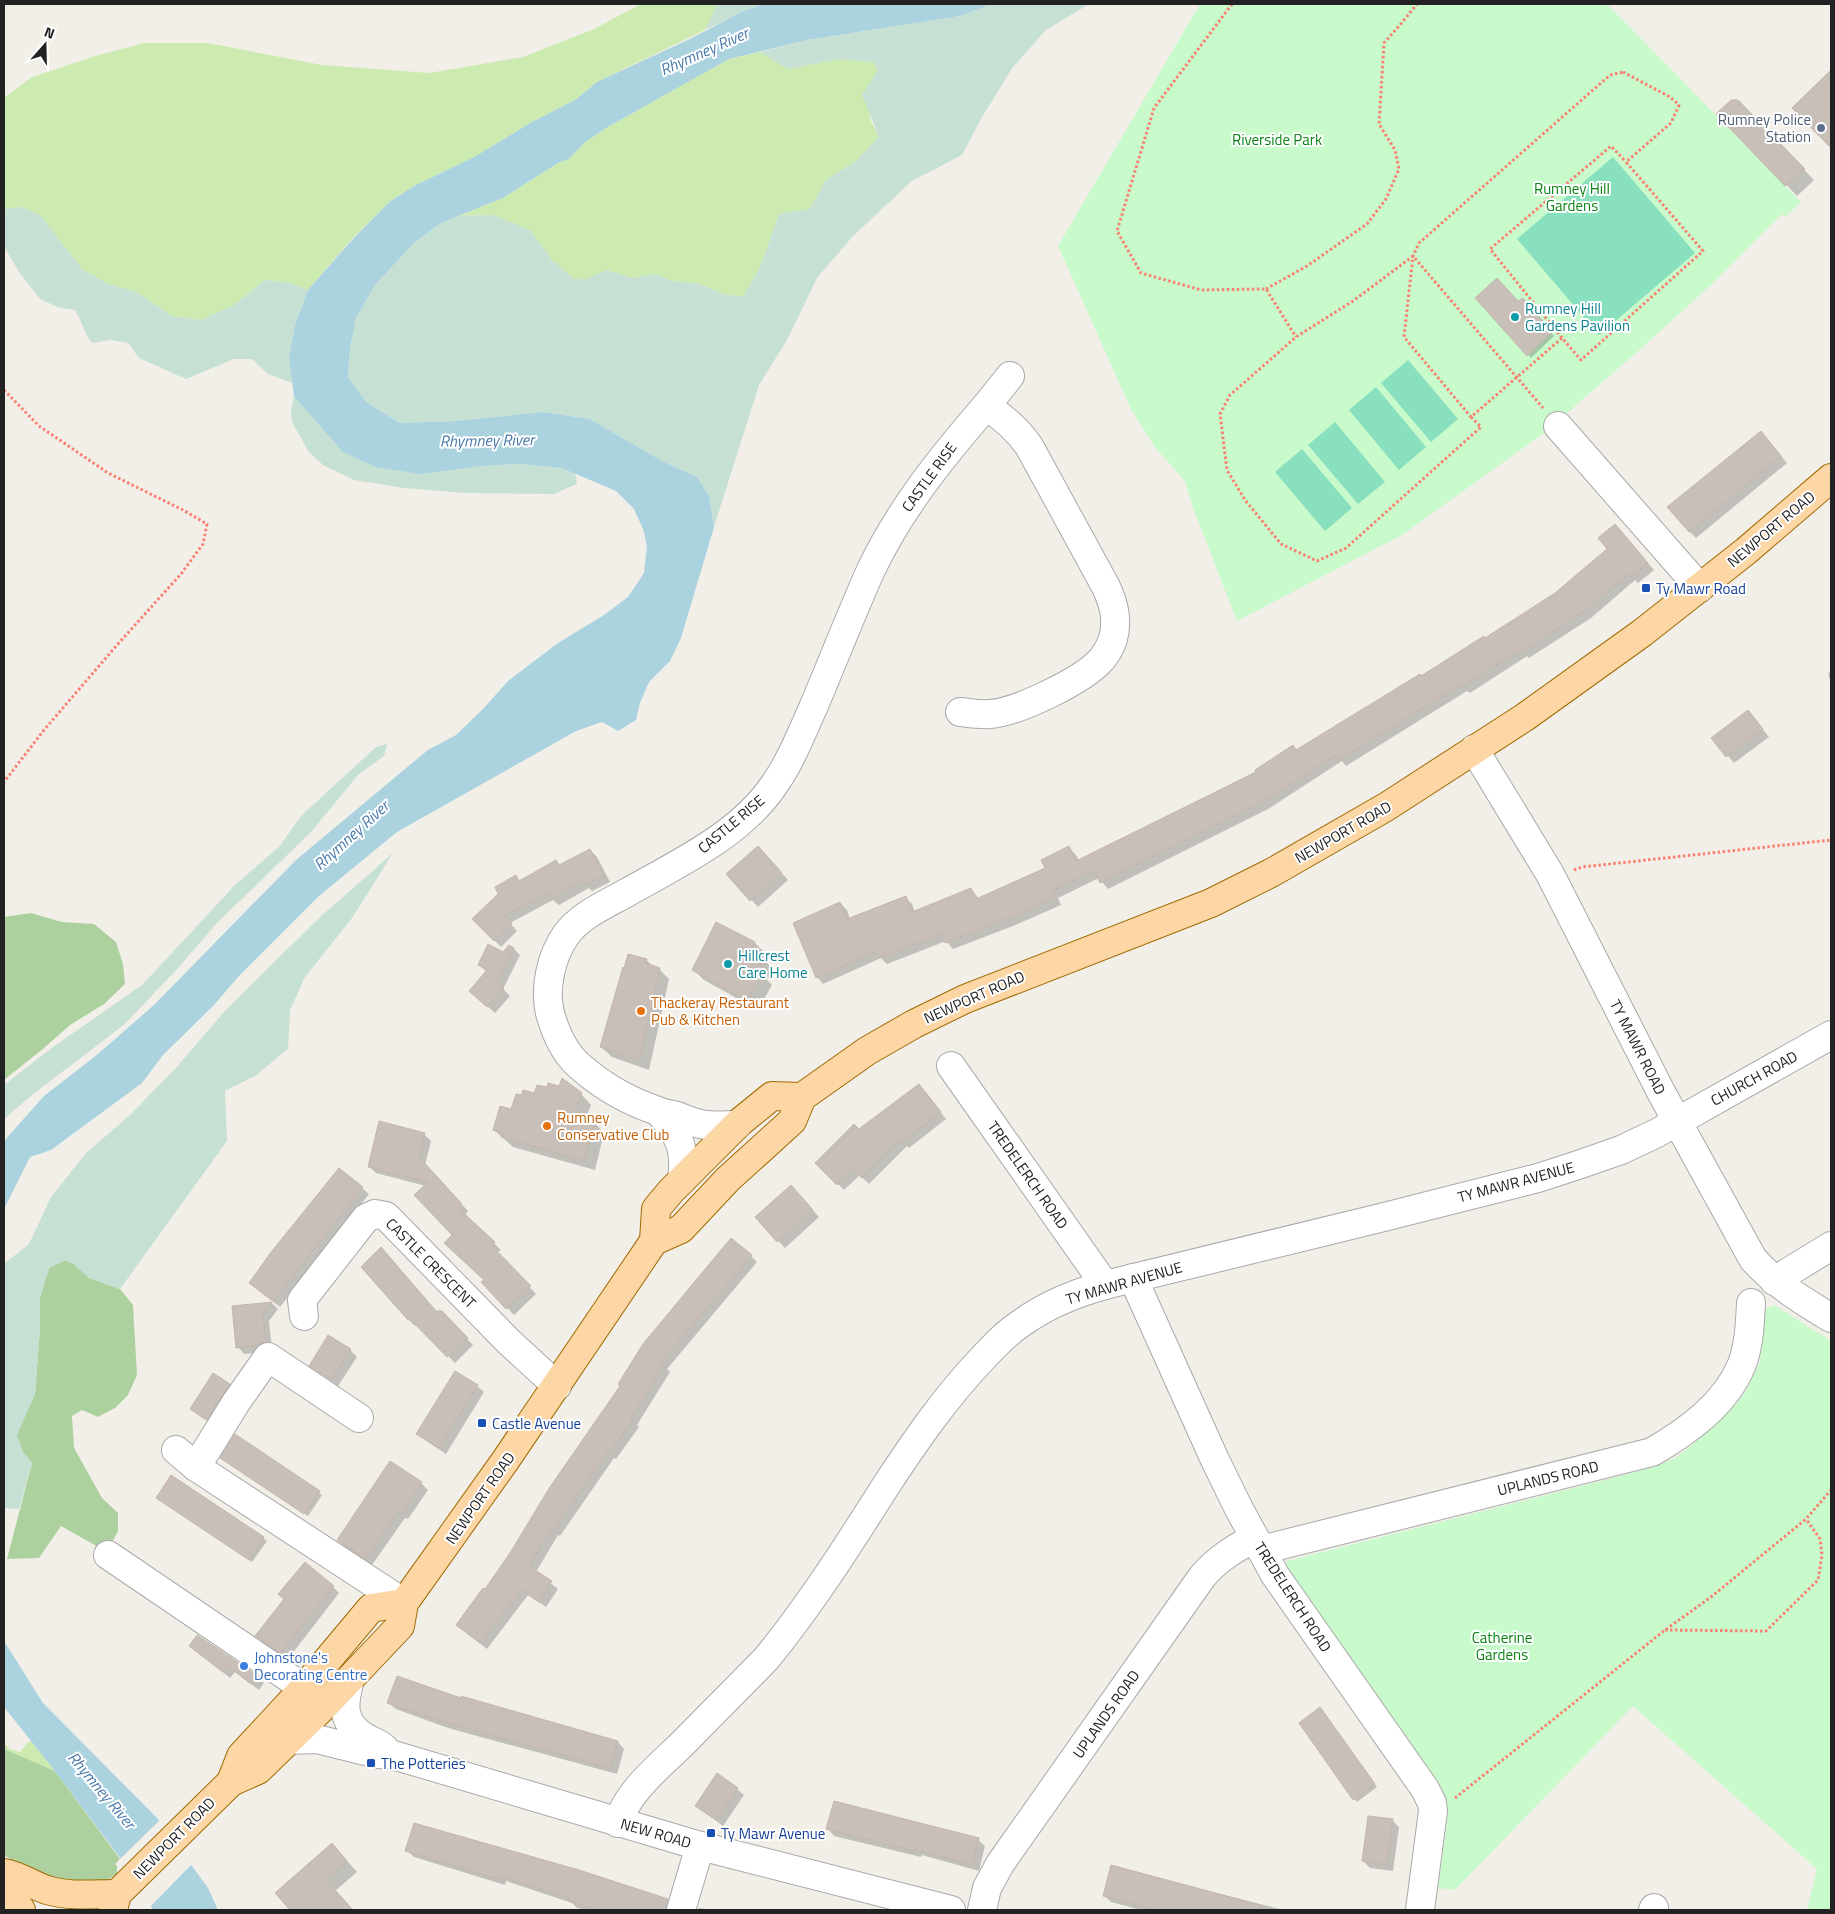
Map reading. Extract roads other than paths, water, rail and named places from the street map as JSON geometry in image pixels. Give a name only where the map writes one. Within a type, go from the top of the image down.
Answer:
[{"type":"main road","name":"NEWPORT ROAD","points":[[802,1097],[875,1046],[914,1024],[965,999],[1211,903],[1271,873],[1386,807],[1525,717],[1578,680],[1700,588],[1831,478]]},
{"type":"main road","points":[[772,1096],[802,1097],[792,1121],[728,1179],[681,1229],[654,1241],[656,1210],[682,1180],[737,1125],[772,1096]]},
{"type":"main road","name":"NEWPORT ROAD","points":[[319,1710],[400,1626],[404,1603],[557,1386],[610,1304],[654,1241]]},
{"type":"main road","name":"NEWPORT ROAD","points":[[4,1873],[16,1875],[47,1890],[115,1902],[231,1782],[258,1770],[304,1688],[371,1608],[404,1603]]},
{"type":"main road","points":[[4,1884],[21,1910]]},
{"type":"street","name":"CASTLE RISE","points":[[737,1125],[708,1125],[659,1112],[603,1085],[576,1064],[568,1055],[558,1037],[549,1009],[549,980],[557,952],[566,935],[578,922],[611,901],[694,856],[717,840],[756,806],[773,788],[800,739],[856,604],[889,534],[910,499],[932,470],[1010,376]]},
{"type":"street","points":[[960,712],[992,714],[1022,706],[1076,679],[1102,658],[1113,640],[1115,623],[1114,605],[1106,587],[1029,446],[1007,421],[986,406]]},
{"type":"street","points":[[1558,426],[1700,588]]},
{"type":"street","name":"TY MAWR ROAD","points":[[1474,749],[1550,874],[1677,1121],[1753,1259],[1774,1281],[1831,1318]]},
{"type":"street","name":"CHURCH ROAD","points":[[1677,1121],[1831,1035]]},
{"type":"street","name":"TREDELERCH ROAD","points":[[951,1066],[1105,1285]]},
{"type":"street","name":"CASTLE RISE","points":[[659,1112],[675,1130],[680,1142],[683,1156],[682,1180]]},
{"type":"street","name":"TY MAWR AVENUE","points":[[618,1823],[627,1803],[646,1780],[766,1659],[781,1641],[831,1571],[923,1428],[967,1375],[1021,1323],[1064,1298],[1105,1285],[1538,1178],[1621,1150],[1677,1121]]},
{"type":"street","name":"CASTLE CRESCENT","points":[[304,1316],[302,1300],[366,1218],[375,1214],[386,1216],[508,1341],[557,1386]]},
{"type":"street","points":[[1774,1281],[1831,1246]]},
{"type":"street","name":"TREDELERCH ROAD","points":[[1133,1278],[1212,1452],[1258,1544],[1281,1583],[1425,1789],[1432,1803],[1434,1811],[1420,1910]]},
{"type":"street","name":"UPLANDS ROAD","points":[[982,1910],[987,1888],[1000,1864],[1202,1577],[1225,1554],[1258,1544],[1652,1452],[1692,1426],[1715,1404],[1732,1382],[1742,1364],[1748,1344],[1751,1303]]},
{"type":"street","points":[[359,1418],[268,1357],[237,1401],[186,1458],[404,1603]]},
{"type":"street","points":[[108,1555],[304,1688]]},
{"type":"street","points":[[349,1724],[345,1711],[345,1699],[350,1679]]},
{"type":"street","points":[[276,1736],[277,1731],[282,1729],[299,1711],[306,1709],[319,1710]]},
{"type":"street","name":"NEW ROAD","points":[[319,1710],[349,1724],[365,1737],[378,1742],[393,1755]]},
{"type":"street","name":"NEW ROAD","points":[[276,1736],[317,1739],[376,1754],[393,1755],[700,1846],[951,1910]]},
{"type":"street","points":[[680,1910],[700,1846]]},
{"type":"water","name":"Rhymney River","points":[[764,4],[992,4],[960,16],[807,40],[729,59],[606,128],[584,143],[569,159],[558,163],[503,198],[441,223],[413,244],[375,285],[356,318],[350,348],[348,377],[366,402],[400,423],[456,421],[543,412],[590,419],[662,461],[697,477],[709,496],[714,527],[681,638],[670,661],[649,682],[640,703],[636,720],[618,731],[602,722],[576,731],[397,832],[319,896],[163,1055],[142,1083],[51,1150],[30,1157],[4,1209],[4,1141],[44,1096],[98,1054],[154,1005],[296,860],[428,750],[456,735],[508,681],[558,643],[604,615],[628,597],[644,573],[647,546],[643,529],[634,509],[616,491],[562,468],[519,464],[481,466],[420,474],[376,467],[343,452],[294,396],[289,357],[295,325],[308,290],[351,241],[389,202],[414,186],[476,156],[532,122],[575,100],[597,82],[692,38],[741,12]]},
{"type":"water","name":"Rhymney River","points":[[4,1641],[43,1703],[157,1818],[208,1888],[218,1910],[153,1910],[121,1859],[4,1707]]},
{"type":"place","name":"Rumney Police Station","points":[[1821,128]]},
{"type":"place","name":"Rumney Hill Gardens Pavilion","points":[[1515,317]]},
{"type":"place","name":"Ty Mawr Road","points":[[1646,588]]},
{"type":"place","name":"Hillcrest Care Home","points":[[728,964]]},
{"type":"place","name":"Thackeray Restaurant Pub & Kitchen","points":[[641,1011]]},
{"type":"place","name":"Rumney Conservative Club","points":[[547,1126]]},
{"type":"place","name":"Castle Avenue","points":[[482,1423]]},
{"type":"place","name":"Johnstone's Decorating Centre","points":[[244,1666]]},
{"type":"place","name":"The Potteries","points":[[371,1763]]},
{"type":"place","name":"Ty Mawr Avenue","points":[[711,1833]]},
{"type":"park label","name":"Riverside Park","points":[[1277,139]]},
{"type":"park label","name":"Rumney Hill Gardens","points":[[1572,196]]},
{"type":"park label","name":"Catherine Gardens","points":[[1502,1646]]}]
